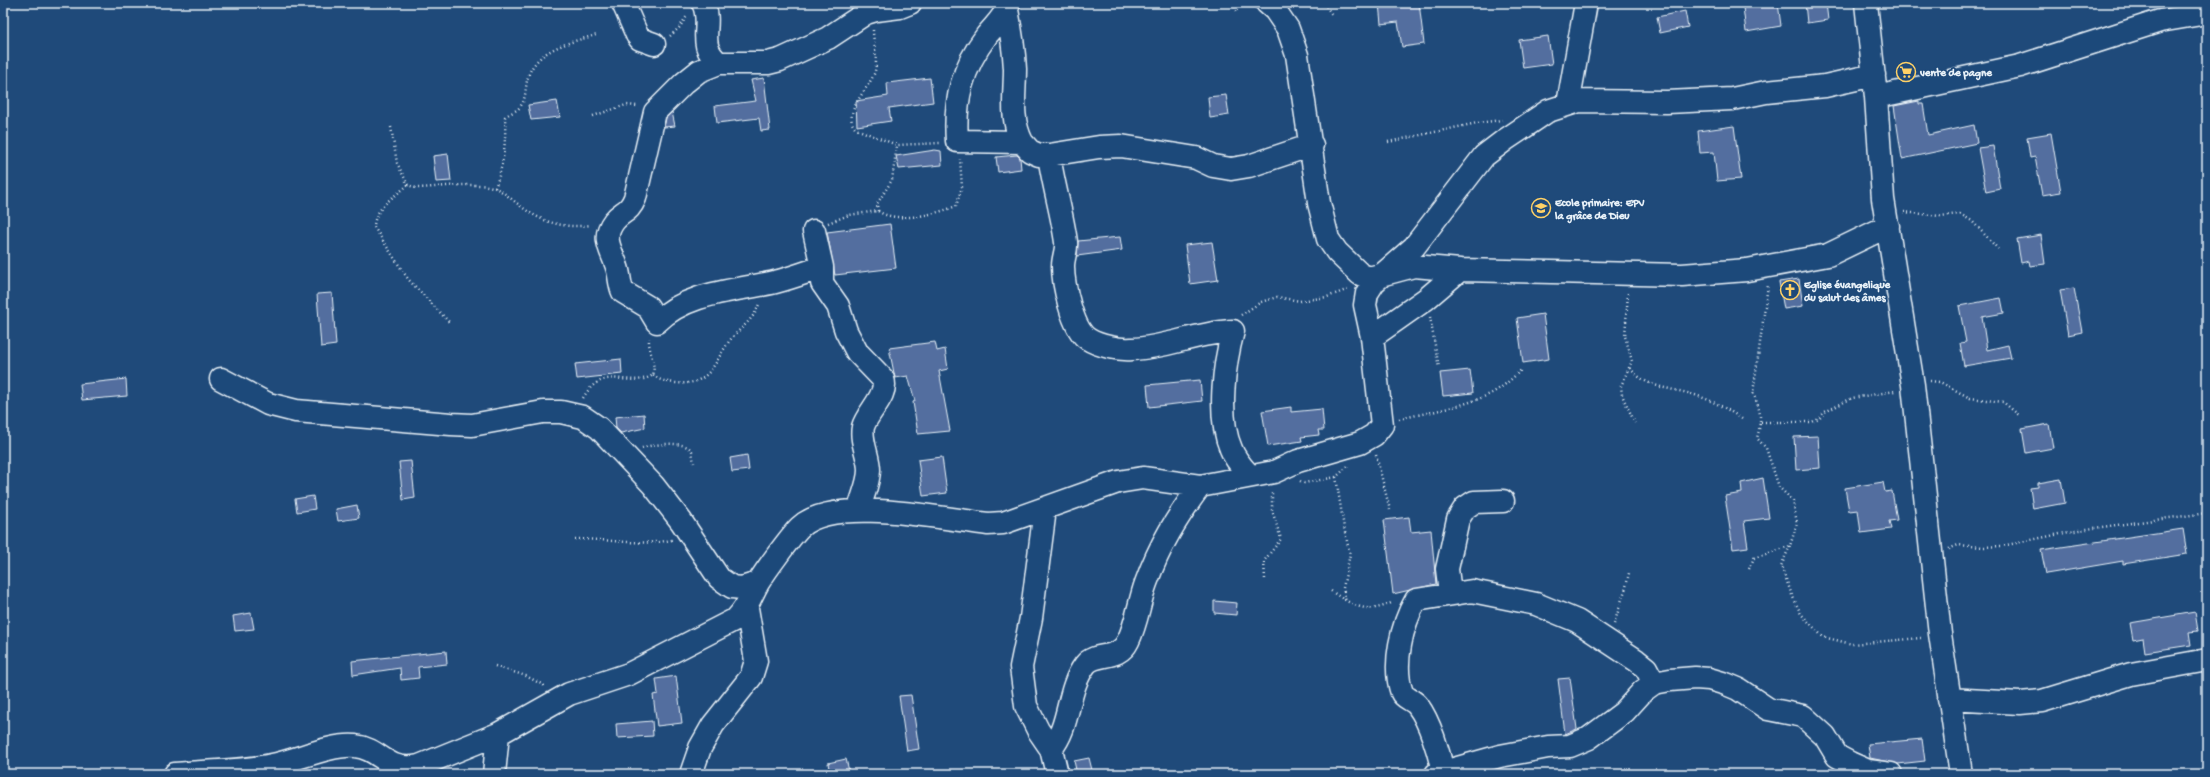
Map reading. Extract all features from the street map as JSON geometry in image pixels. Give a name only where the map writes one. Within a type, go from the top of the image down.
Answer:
[{"type":"street","points":[[623,3],[640,39],[654,44]]},
{"type":"street","points":[[822,267],[776,282],[693,300],[674,308],[657,322],[648,307],[627,296],[620,286],[618,268],[606,240],[608,230],[615,219],[631,208],[635,198],[655,112],[692,76],[719,63],[768,63],[780,60],[828,38],[858,18],[876,10],[900,7],[910,3]]},
{"type":"street","points":[[1267,3],[1275,10],[1288,29],[1297,55],[1320,202],[1328,239],[1360,274],[1378,275],[1414,266],[1460,270],[1682,275],[1746,270],[1828,255],[1886,216]]},
{"type":"street","points":[[1568,104],[1586,3]]},
{"type":"street","points":[[1866,3],[1874,75],[1886,216],[1913,385],[1930,559],[1958,772]]},
{"type":"street","points":[[1008,7],[1014,54],[1014,114],[1016,130],[1022,142],[1030,151],[1049,155],[1099,147],[1121,146],[1196,158],[1213,166],[1231,169],[1249,166],[1312,145]]},
{"type":"street","points":[[1008,7],[987,35],[966,70],[956,109],[957,141],[1022,142]]},
{"type":"street","points":[[695,9],[707,15],[706,45],[712,57],[719,63]]},
{"type":"street","points":[[1876,97],[2020,66],[2160,22],[2207,14]]},
{"type":"street","points":[[175,774],[272,766],[339,747],[354,746],[367,748],[395,766],[407,769],[419,766],[498,734],[569,694],[629,674],[660,660],[700,637],[725,626],[736,619],[747,608],[758,583],[801,527],[815,518],[835,512],[859,509],[988,524],[1018,520],[1086,492],[1130,480],[1143,478],[1200,486],[1274,472],[1298,461],[1372,434],[1372,337],[1366,305],[1367,293],[1378,275],[1427,231],[1484,156],[1526,125],[1548,111],[1578,101],[1667,102],[1732,99],[1766,92],[1825,86],[1874,75]]},
{"type":"street","points":[[1049,155],[1066,242],[1063,263],[1065,286],[1076,321],[1082,333],[1088,339],[1111,347],[1132,349],[1215,332],[1233,331],[1228,350],[1224,380],[1225,430],[1231,449],[1239,464],[1250,476]]},
{"type":"street","points":[[814,231],[822,267],[822,283],[838,306],[850,341],[857,352],[885,383],[879,398],[863,427],[863,436],[869,471],[859,509]]},
{"type":"street","points":[[1414,266],[1426,299]]},
{"type":"street","points":[[1372,337],[1426,299],[1460,270]]},
{"type":"street","points":[[221,379],[268,404],[296,411],[472,425],[543,412],[561,412],[583,417],[599,428],[625,458],[653,485],[692,536],[719,578],[732,587],[742,588],[758,583]]},
{"type":"street","points":[[1051,749],[1059,739],[1071,696],[1085,664],[1097,658],[1117,654],[1128,641],[1146,583],[1159,550],[1170,528],[1200,486]]},
{"type":"street","points":[[1450,594],[1447,569],[1458,519],[1465,508],[1474,502],[1503,501]]},
{"type":"street","points":[[1045,509],[1031,618],[1021,667],[1026,706],[1038,730],[1051,749],[1057,774]]},
{"type":"street","points":[[1654,684],[1646,668],[1577,621],[1536,604],[1478,592],[1450,594],[1416,600],[1403,632],[1398,651],[1400,685],[1403,695],[1418,706],[1429,728],[1439,773],[1500,756],[1548,746],[1570,746],[1589,738],[1624,712],[1643,691],[1654,684],[1670,680],[1695,678],[1738,688],[1768,710],[1803,716],[1824,736],[1838,756],[1868,771],[1891,774]]},
{"type":"street","points":[[691,774],[700,748],[713,725],[751,677],[756,661],[747,608]]},
{"type":"street","points":[[1949,699],[2020,703],[2042,701],[2131,674],[2207,660]]},
{"type":"street","points":[[494,774],[498,734]]},
{"type":"path","points":[[1233,3],[1238,13]]},
{"type":"path","points":[[1324,3],[1332,15]]},
{"type":"path","points":[[654,44],[667,39],[679,28],[695,9]]},
{"type":"path","points":[[814,231],[841,217],[878,211],[885,216],[930,215],[956,206],[962,187],[962,174],[957,141],[924,146],[896,145],[856,129],[851,124],[850,118],[858,100],[875,72],[873,23],[876,10]]},
{"type":"path","points":[[495,188],[500,174],[506,145],[504,117],[523,102],[528,75],[533,65],[552,50],[596,35]]},
{"type":"path","points":[[593,116],[626,105],[635,105],[655,112]]},
{"type":"path","points":[[1388,142],[1498,120],[1526,125]]},
{"type":"path","points":[[391,127],[397,163],[408,185],[416,188],[478,185],[495,188],[532,215],[548,223],[583,226],[615,219]]},
{"type":"path","points":[[878,211],[877,204],[892,180],[896,145]]},
{"type":"path","points":[[408,185],[378,210],[374,218],[374,226],[408,279],[449,322]]},
{"type":"path","points":[[1886,216],[1908,214],[1925,216],[1960,214],[1972,221],[1998,250]]},
{"type":"path","points":[[1770,266],[1753,393],[1759,407],[1761,422],[1757,438],[1766,448],[1779,486],[1793,501],[1797,523],[1790,546],[1780,566],[1792,595],[1801,614],[1823,636],[1852,644],[1918,639],[1940,634]]},
{"type":"path","points":[[1628,274],[1628,324],[1625,336],[1632,361],[1621,386],[1622,395],[1635,423]]},
{"type":"path","points":[[1233,331],[1243,313],[1261,302],[1277,297],[1300,301],[1327,297],[1378,275]]},
{"type":"path","points":[[561,412],[578,403],[593,384],[599,381],[613,378],[643,379],[653,375],[665,381],[683,383],[697,382],[715,366],[731,339],[756,314],[764,294],[776,282]]},
{"type":"path","points":[[1426,299],[1439,368]]},
{"type":"path","points":[[653,375],[654,371],[648,347],[650,333],[657,322]]},
{"type":"path","points":[[1630,368],[1638,377],[1647,383],[1698,396],[1731,411],[1742,419]]},
{"type":"path","points":[[1265,579],[1264,561],[1281,539],[1272,510],[1274,472],[1304,483],[1336,477],[1356,457],[1372,434],[1491,393],[1506,384],[1521,370]]},
{"type":"path","points":[[1761,422],[1812,422],[1819,419],[1825,412],[1852,398],[1891,393],[1913,385],[1934,380],[1970,398],[2003,402],[2020,416]]},
{"type":"path","points":[[1372,434],[1390,510]]},
{"type":"path","points":[[625,458],[648,446],[676,445],[690,447],[694,463]]},
{"type":"path","points":[[1336,477],[1344,528],[1350,554],[1343,588],[1346,602]]},
{"type":"path","points":[[1930,559],[1958,545],[1983,547],[2002,546],[2079,530],[2207,513]]},
{"type":"path","points":[[576,539],[653,543],[692,536]]},
{"type":"path","points":[[1749,569],[1754,558],[1790,546]]},
{"type":"path","points":[[1606,640],[1614,626],[1629,573]]},
{"type":"path","points":[[1331,591],[1346,602],[1367,609],[1384,607],[1398,599],[1408,598],[1416,600]]},
{"type":"path","points":[[495,666],[526,676],[541,685],[569,694]]},
{"type":"building","points":[[1379,3],[1419,3],[1424,44],[1402,47],[1398,22],[1381,24]]},
{"type":"building","points":[[1778,3],[1781,26],[1746,32],[1743,7]]},
{"type":"building","points":[[1805,3],[1826,3],[1828,20],[1807,23]]},
{"type":"building","points":[[1685,11],[1688,27],[1660,33],[1657,17]]},
{"type":"building","points":[[1548,36],[1552,64],[1523,68],[1519,40]]},
{"type":"building","points":[[764,78],[770,130],[761,131],[759,118],[717,123],[715,106],[756,101],[751,80]]},
{"type":"building","points":[[930,78],[933,102],[889,108],[891,121],[857,126],[856,101],[888,96],[887,83]]},
{"type":"building","points":[[1226,95],[1229,115],[1210,118],[1208,97]]},
{"type":"building","points":[[557,101],[560,117],[531,120],[528,105]]},
{"type":"building","points":[[1919,101],[1919,104],[1923,104],[1928,135],[1974,125],[1977,143],[1902,159],[1894,106]]},
{"type":"building","points":[[672,112],[675,126],[664,127],[666,118]]},
{"type":"building","points":[[1734,126],[1741,179],[1717,181],[1714,152],[1700,153],[1698,131]]},
{"type":"building","points":[[2051,133],[2061,192],[2042,195],[2035,157],[2030,158],[2027,137]]},
{"type":"building","points":[[1993,146],[2000,189],[1986,192],[1978,148]]},
{"type":"building","points":[[935,150],[941,151],[942,165],[899,169],[896,156]]},
{"type":"building","points":[[448,154],[451,181],[436,182],[433,156]]},
{"type":"building","points":[[1017,155],[1020,158],[1021,169],[998,172],[996,157]]},
{"type":"building","points":[[890,224],[896,268],[835,275],[827,232]]},
{"type":"building","points":[[2041,235],[2045,264],[2030,266],[2029,261],[2021,263],[2017,239]]},
{"type":"building","points":[[1120,237],[1122,250],[1077,256],[1078,241]]},
{"type":"building","points":[[1212,242],[1218,280],[1190,284],[1185,245]]},
{"type":"building","points":[[1799,279],[1803,306],[1784,309],[1779,282]]},
{"type":"building","points":[[2074,288],[2082,332],[2068,335],[2060,290]]},
{"type":"building","points":[[332,293],[336,345],[321,347],[317,294]]},
{"type":"building","points":[[2001,298],[2004,313],[1982,317],[1987,350],[2008,345],[2011,358],[1964,366],[1960,343],[1966,342],[1959,306]]},
{"type":"building","points":[[1543,314],[1549,359],[1523,363],[1517,318]]},
{"type":"building","points":[[935,342],[937,351],[945,349],[948,369],[939,371],[950,431],[918,434],[913,402],[915,401],[908,376],[895,378],[889,348]]},
{"type":"building","points":[[621,359],[622,374],[577,379],[575,364]]},
{"type":"building","points":[[1470,370],[1473,393],[1443,396],[1440,373]]},
{"type":"building","points":[[126,379],[127,396],[82,400],[80,384]]},
{"type":"building","points":[[1200,380],[1202,401],[1149,407],[1147,385]]},
{"type":"building","points":[[1291,407],[1291,412],[1322,409],[1324,430],[1318,430],[1319,435],[1301,437],[1302,441],[1268,446],[1262,411]]},
{"type":"building","points":[[644,414],[645,428],[621,433],[616,428],[615,417]]},
{"type":"building","points":[[2049,424],[2053,448],[2026,453],[2022,429]]},
{"type":"building","points":[[1818,436],[1820,468],[1796,470],[1794,437]]},
{"type":"building","points":[[747,455],[749,470],[732,472],[730,458]]},
{"type":"building","points":[[942,457],[947,493],[923,496],[918,460]]},
{"type":"building","points":[[411,461],[415,498],[403,500],[399,462]]},
{"type":"building","points":[[1763,478],[1769,518],[1744,521],[1748,547],[1733,549],[1725,496],[1742,493],[1741,483]]},
{"type":"building","points":[[2061,479],[2065,503],[2033,509],[2030,488],[2038,487],[2038,483]]},
{"type":"building","points":[[1883,482],[1885,492],[1892,491],[1897,520],[1889,521],[1891,529],[1861,533],[1858,510],[1849,511],[1845,488]]},
{"type":"building","points":[[313,496],[315,509],[297,512],[295,499]]},
{"type":"building","points":[[357,505],[359,518],[338,521],[336,509]]},
{"type":"building","points":[[1409,517],[1411,532],[1431,530],[1436,584],[1393,594],[1384,520]]},
{"type":"building","points":[[2183,529],[2187,554],[2123,564],[2123,561],[2046,574],[2041,550]]},
{"type":"building","points":[[1214,601],[1237,603],[1236,615],[1214,613]]},
{"type":"building","points":[[2195,612],[2198,631],[2189,632],[2191,645],[2145,652],[2143,638],[2133,640],[2130,623]]},
{"type":"building","points":[[251,613],[254,629],[235,631],[233,616]]},
{"type":"building","points":[[446,651],[447,664],[418,667],[419,678],[401,680],[400,668],[353,675],[352,661]]},
{"type":"building","points":[[676,676],[682,723],[657,726],[653,695],[658,694],[656,679]]},
{"type":"building","points":[[1570,678],[1577,729],[1565,734],[1558,679]]},
{"type":"building","points":[[911,695],[919,749],[907,751],[899,696]]},
{"type":"building","points":[[652,721],[653,736],[617,738],[616,724]]},
{"type":"building","points":[[1922,739],[1925,761],[1898,764],[1870,758],[1868,744]]},
{"type":"building","points":[[1089,758],[1093,774],[1077,774],[1074,761]]},
{"type":"building","points":[[846,759],[849,771],[830,774],[828,763]]},
{"type":"place","name":"vente de pagne","points":[[1906,72]]},
{"type":"place","name":"Ecole primaire: EPV la grâce de Dieu","points":[[1541,208]]},
{"type":"place","name":"Eglise évangelique du salut des âmes","points":[[1790,290]]}]
